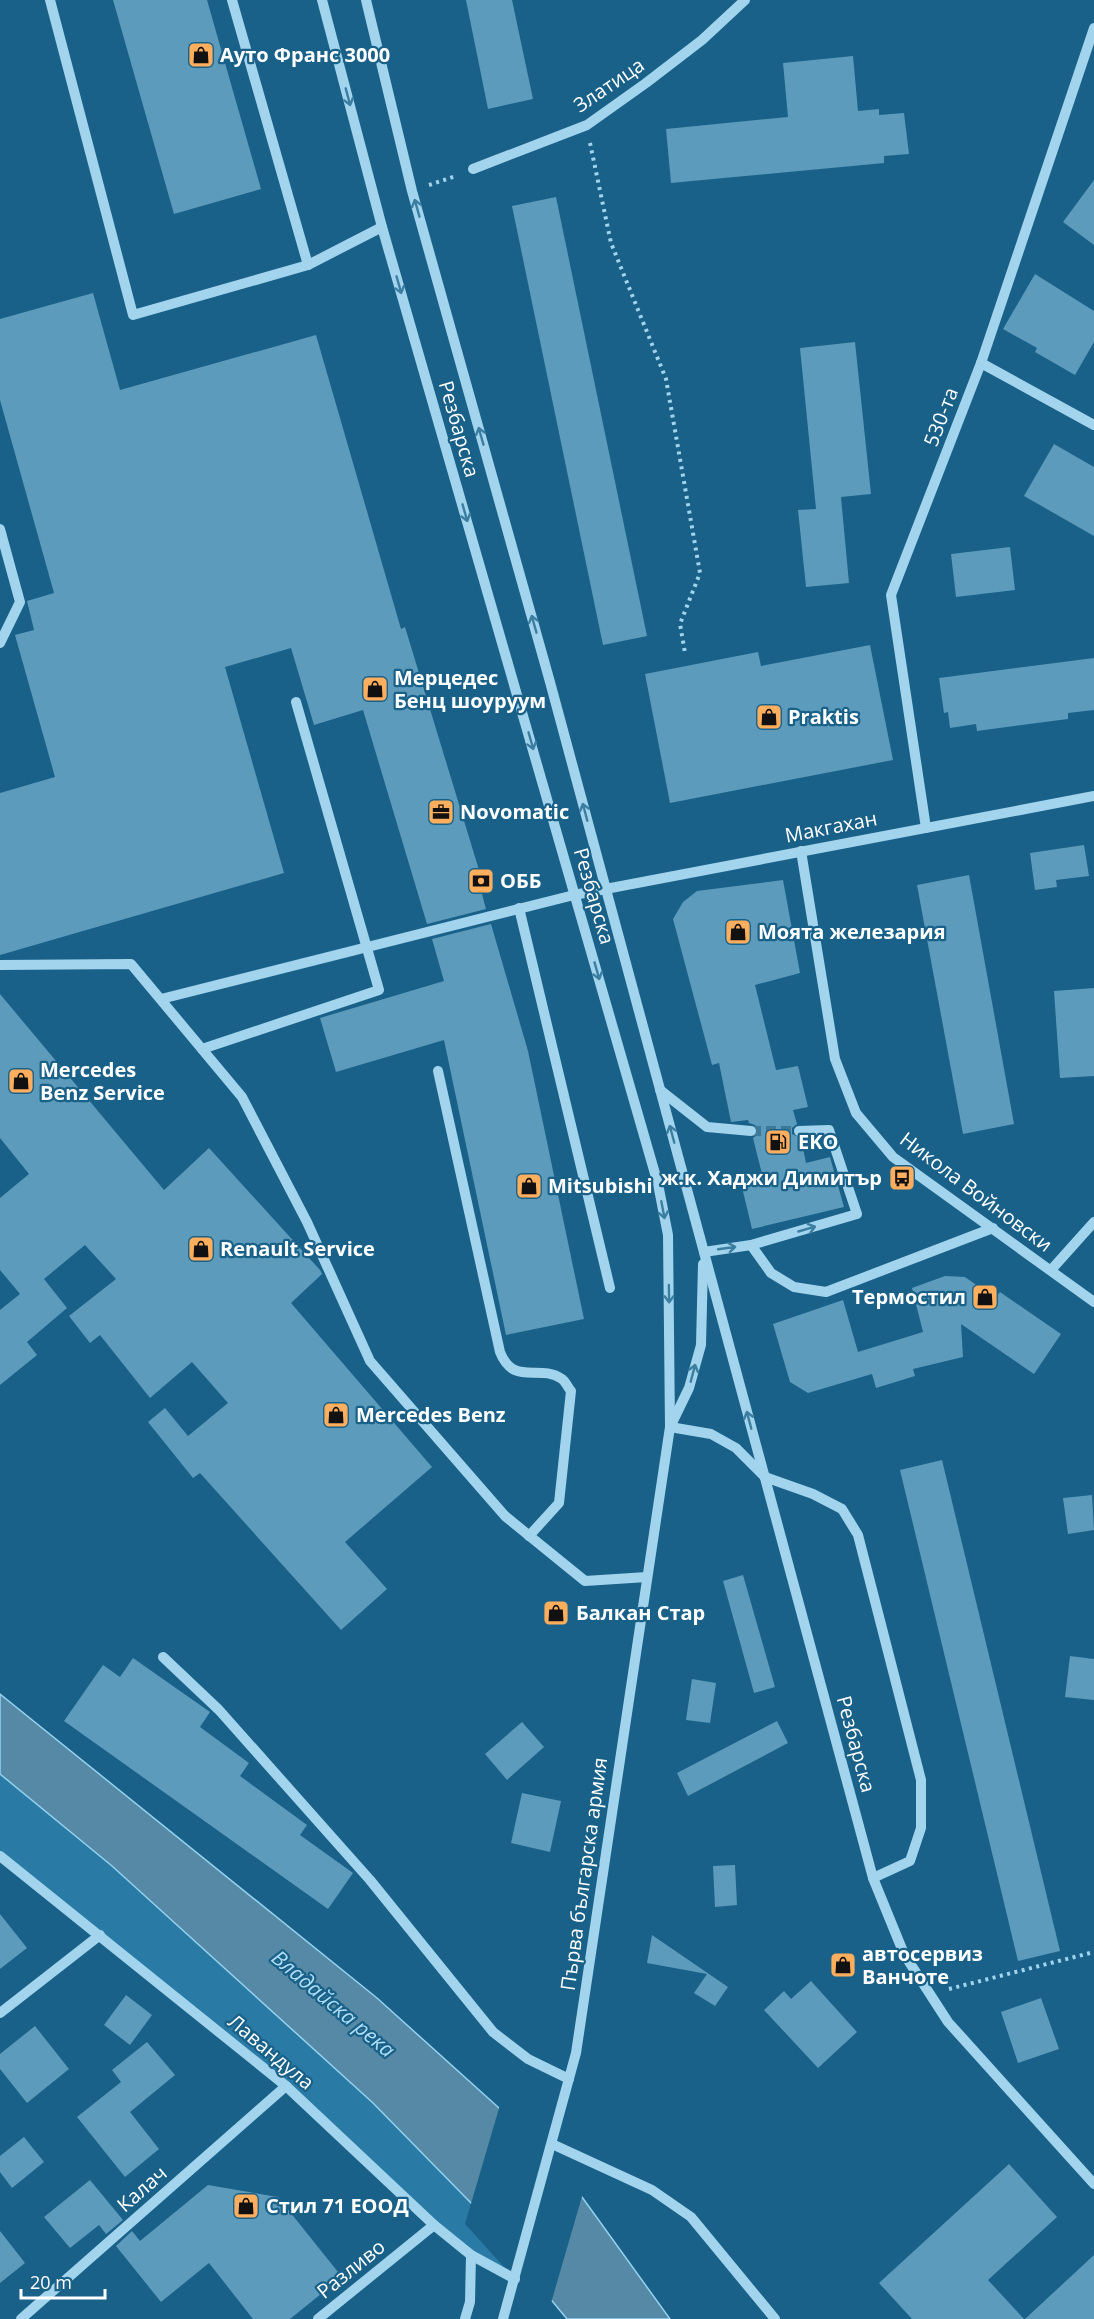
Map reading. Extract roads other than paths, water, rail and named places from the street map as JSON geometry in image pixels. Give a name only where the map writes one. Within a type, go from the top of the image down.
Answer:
[{"type":"street","points":[[50,0],[133,315],[308,265],[382,227]]},
{"type":"street","points":[[232,0],[308,265]]},
{"type":"street","name":"Резбарска","points":[[322,0],[382,227],[658,1184],[668,1235],[670,1427]]},
{"type":"street","name":"Резбарска","points":[[366,0],[412,191],[550,682],[873,1878],[904,1954],[948,2022],[1094,2184]]},
{"type":"street","name":"Златица","points":[[473,170],[587,125],[702,40],[745,0]]},
{"type":"street","name":"530-та","points":[[926,828],[891,595],[981,363],[1094,28]]},
{"type":"street","points":[[981,363],[1094,426]]},
{"type":"street","points":[[0,529],[20,602],[0,643]]},
{"type":"street","points":[[202,1048],[379,990],[296,702]]},
{"type":"street","name":"Макгахан","points":[[161,999],[605,888],[1094,796]]},
{"type":"street","name":"Никола Войновски","points":[[801,851],[836,1059],[856,1113],[893,1157],[1094,1302]]},
{"type":"street","points":[[519,908],[610,1288]]},
{"type":"street","points":[[0,965],[131,964],[242,1096],[307,1222],[370,1361],[506,1516],[585,1581],[646,1576]]},
{"type":"street","points":[[438,1071],[504,1362],[516,1372],[551,1375],[563,1380],[571,1391],[559,1503],[530,1536]]},
{"type":"street","points":[[660,1090],[707,1127],[751,1131]]},
{"type":"street","points":[[704,1251],[751,1245],[857,1214],[829,1130],[799,1131]]},
{"type":"street","points":[[1051,1270],[1094,1222]]},
{"type":"street","points":[[751,1245],[771,1273],[794,1287],[826,1292],[993,1228]]},
{"type":"street","name":"Резбарска","points":[[670,1427],[689,1388],[700,1345],[704,1251]]},
{"type":"street","points":[[670,1427],[711,1434],[736,1448],[765,1477],[813,1494],[842,1509],[858,1535],[921,1780],[921,1828],[910,1861],[873,1878]]},
{"type":"street","name":"Първа българска армия","points":[[504,2319],[576,2053],[670,1427]]},
{"type":"street","points":[[163,1657],[219,1710],[370,1880],[493,2032],[528,2059],[569,2079]]},
{"type":"street","name":"Лавандула","points":[[0,1856],[286,2086],[434,2225],[471,2255],[515,2279]]},
{"type":"street","points":[[0,2013],[100,1935]]},
{"type":"street","name":"Калач","points":[[21,2319],[286,2086]]},
{"type":"street","points":[[552,2144],[652,2190],[691,2217],[775,2319]]},
{"type":"street","name":"Разливо","points":[[318,2319],[434,2225]]},
{"type":"street","points":[[465,2319],[470,2302],[471,2255]]},
{"type":"water","name":"Владайска река","points":[[0,1694],[377,1998],[499,2108],[582,2197],[670,2319],[567,2319],[471,2203],[373,2103],[112,1866],[0,1774]]},
{"type":"tunnel","points":[[751,1131],[799,1131]]},
{"type":"place","name":"Ауто Франс 3000","points":[[201,55]]},
{"type":"place","name":"Мерцедес Бенц шоуруум","points":[[375,689]]},
{"type":"place","name":"Praktis","points":[[769,717]]},
{"type":"place","name":"Novomatic","points":[[441,812]]},
{"type":"place","name":"ОББ","points":[[481,881]]},
{"type":"place","name":"Моята железария","points":[[738,932]]},
{"type":"place","name":"Mercedes Benz Service","points":[[21,1081]]},
{"type":"place","name":"EKO","points":[[778,1142]]},
{"type":"place","name":"ж.к. Хаджи Димитър","points":[[902,1178]]},
{"type":"place","name":"Mitsubishi","points":[[529,1186]]},
{"type":"place","name":"Renault Service","points":[[201,1249]]},
{"type":"place","name":"Термостил","points":[[985,1297]]},
{"type":"place","name":"Mercedes Benz","points":[[336,1415]]},
{"type":"place","name":"Балкан Стар","points":[[556,1613]]},
{"type":"place","name":"автосервиз Ванчоте","points":[[843,1965]]},
{"type":"place","name":"Стил 71 ЕООД","points":[[246,2206]]}]
